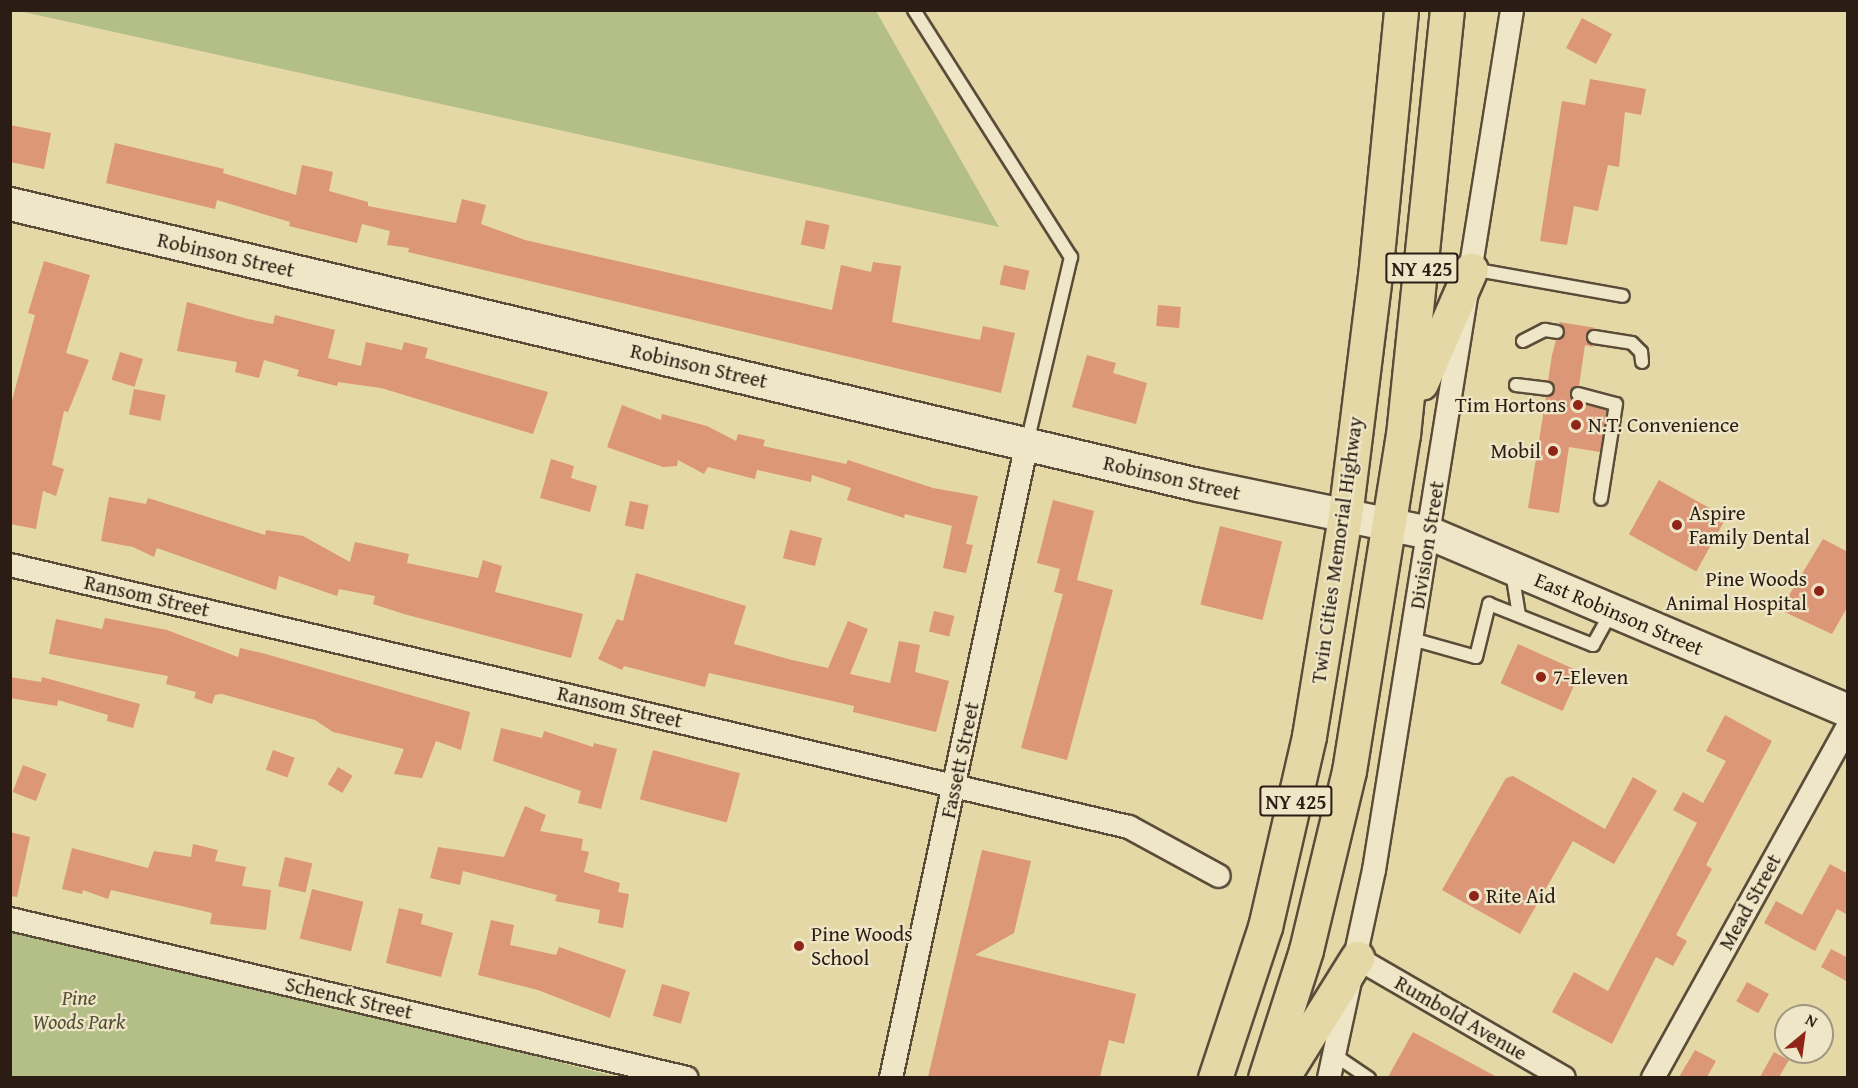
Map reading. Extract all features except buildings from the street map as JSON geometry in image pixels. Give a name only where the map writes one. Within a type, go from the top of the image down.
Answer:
[{"type":"main road","name":"Twin Cities Memorial Highway","points":[[1215,1077],[1291,829],[1345,516],[1376,276],[1401,10]]},
{"type":"main road","name":"Twin Cities Memorial Highway","points":[[1265,1077],[1306,950],[1348,771],[1403,435],[1447,10]]},
{"type":"main road","points":[[1403,435],[1446,318],[1471,268]]},
{"type":"main road","points":[[1282,1077],[1358,958]]},
{"type":"street","name":"Division Street","points":[[1332,1067],[1358,958],[1412,639],[1512,10]]},
{"type":"street","name":"Robinson Street","points":[[10,204],[1027,443],[1389,525]]},
{"type":"street","name":"Fassett Street","points":[[891,1077],[1027,443]]},
{"type":"street","name":"East Robinson Street","points":[[1389,525],[1429,533],[1848,711]]},
{"type":"street","name":"Ransom Street","points":[[10,565],[1129,827],[1219,876]]},
{"type":"street","name":"Mead Street","points":[[1653,1077],[1848,726]]},
{"type":"street","name":"Schenck Street","points":[[10,919],[687,1077]]},
{"type":"street","name":"Rumbold Avenue","points":[[1358,958],[1564,1077]]},
{"type":"lane","points":[[914,10],[1071,257],[1027,443]]},
{"type":"lane","points":[[1471,268],[1623,296]]},
{"type":"lane","points":[[1523,341],[1545,330],[1557,332]]},
{"type":"lane","points":[[1594,337],[1632,343],[1641,352],[1642,362]]},
{"type":"lane","points":[[1516,385],[1547,389]]},
{"type":"lane","points":[[1578,394],[1616,404],[1601,499]]},
{"type":"lane","points":[[1512,568],[1519,615]]},
{"type":"lane","points":[[1412,639],[1476,657],[1489,604],[1593,645],[1612,611]]},
{"type":"lane","points":[[1332,1067],[1369,1077]]},
{"type":"green space","points":[[19,11],[876,11],[999,227]]},
{"type":"green space","name":"Pine Woods Park","points":[[11,922],[617,1077],[11,1077]]},
{"type":"place","name":"Tim Hortons","points":[[1578,405]]},
{"type":"place","name":"N.T. Convenience","points":[[1576,425]]},
{"type":"place","name":"Mobil","points":[[1553,451]]},
{"type":"place","name":"Aspire Family Dental","points":[[1677,525]]},
{"type":"place","name":"Pine Woods Animal Hospital","points":[[1819,591]]},
{"type":"place","name":"7-Eleven","points":[[1541,677]]},
{"type":"place","name":"Rite Aid","points":[[1474,896]]},
{"type":"place","name":"Pine Woods School","points":[[799,946]]}]
